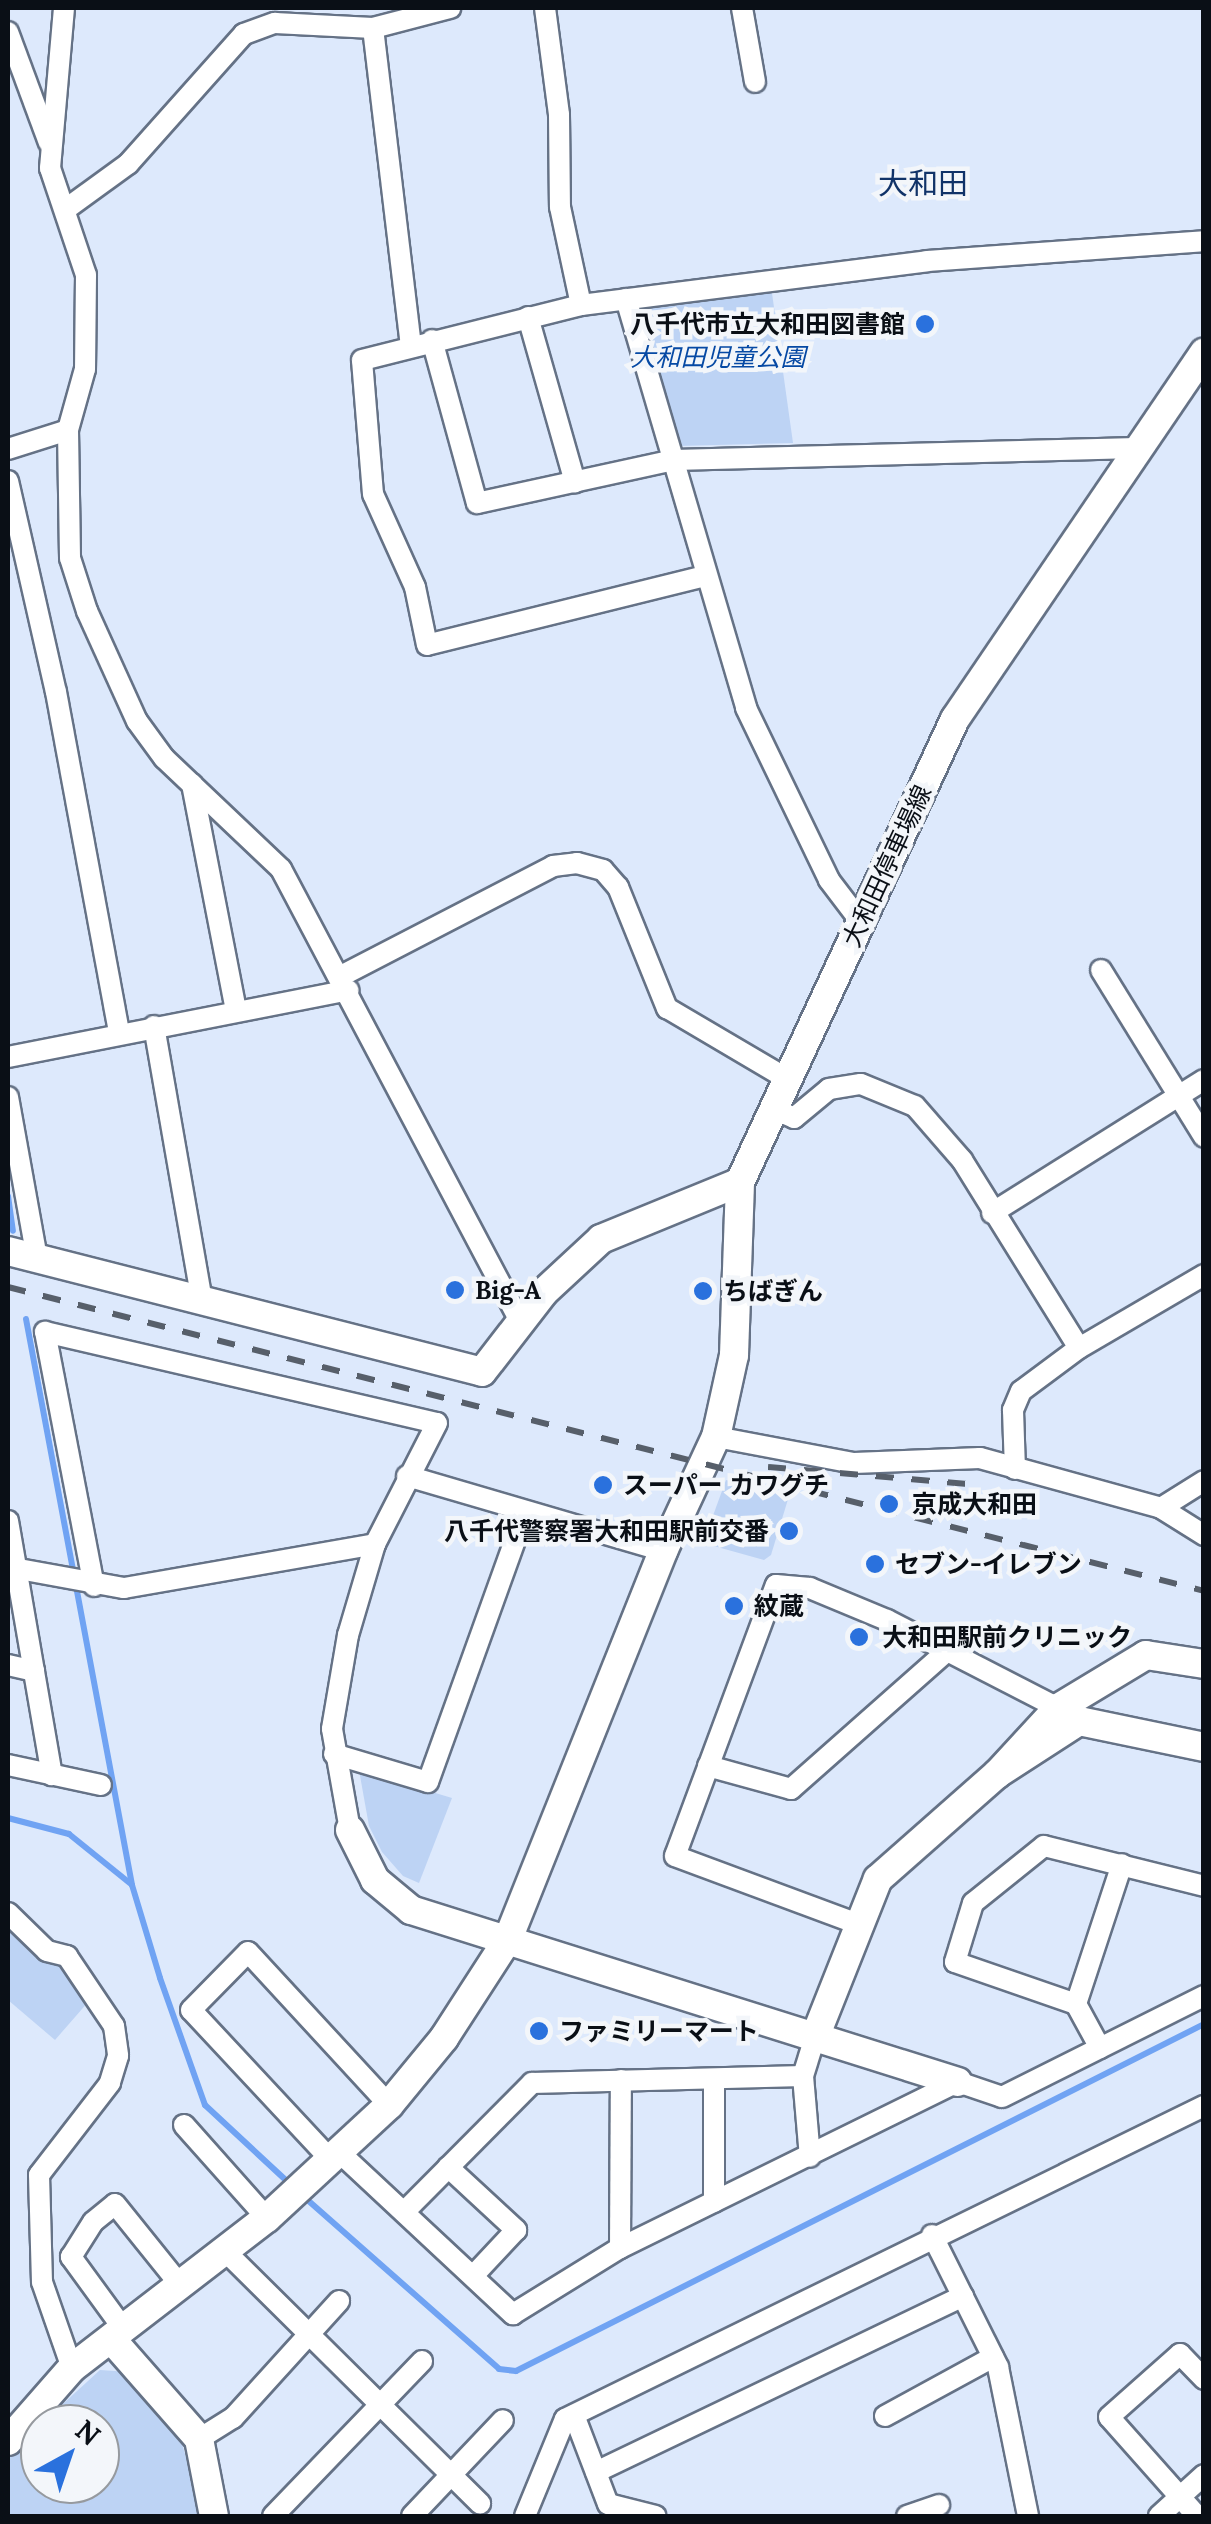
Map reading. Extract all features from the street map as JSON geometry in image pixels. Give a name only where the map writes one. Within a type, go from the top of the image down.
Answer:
[{"type":"street","points":[[64,8],[50,168],[86,275],[90,326],[68,430],[70,558],[87,611],[137,722],[192,784],[281,869],[345,983],[520,1320]]},
{"type":"street","points":[[66,209],[128,164],[244,34],[274,23],[372,28],[450,8]]},
{"type":"street","points":[[545,8],[559,115],[560,206],[581,304]]},
{"type":"street","points":[[742,8],[755,82]]},
{"type":"street","points":[[372,28],[421,343],[477,503],[674,460],[1136,448]]},
{"type":"street","points":[[8,32],[52,150]]},
{"type":"street","points":[[705,576],[427,646],[415,587],[372,494],[362,360],[581,304],[927,261],[1204,241]]},
{"type":"street","points":[[626,299],[746,708],[828,880],[862,922]]},
{"type":"street","points":[[528,317],[575,482]]},
{"type":"street","name":"大和田停車場線","points":[[8,2441],[72,2368],[119,2336],[266,2218],[389,2105],[444,2038],[508,1940],[662,1551],[716,1437],[736,1333],[740,1182],[955,719],[1204,352]]},
{"type":"street","points":[[8,449],[68,430]]},
{"type":"street","points":[[8,481],[56,692],[119,1032]]},
{"type":"street","points":[[192,784],[236,1010]]},
{"type":"street","points":[[8,1056],[236,1010],[345,983],[554,866],[577,863],[603,870],[618,887],[666,1008],[789,1080]]},
{"type":"street","points":[[1101,970],[1204,1136]]},
{"type":"street","points":[[154,1026],[202,1300]]},
{"type":"street","points":[[992,1213],[1204,1080]]},
{"type":"street","points":[[774,1109],[794,1118],[845,1082],[893,1093],[930,1121],[1079,1348]]},
{"type":"street","points":[[8,1097],[36,1258]]},
{"type":"street","points":[[8,1250],[482,1372],[520,1320],[601,1239],[740,1182]]},
{"type":"street","points":[[1015,1469],[1014,1410],[1021,1390],[1079,1348],[1204,1275]]},
{"type":"street","points":[[88,1585],[45,1332],[438,1424],[407,1476],[375,1544],[336,1697],[334,1754],[350,1830],[375,1880],[398,1905],[1002,2097],[1204,1996]]},
{"type":"street","points":[[716,1437],[854,1464],[970,1458],[1162,1508],[1204,1535]]},
{"type":"street","points":[[407,1476],[662,1551]]},
{"type":"street","points":[[1162,1508],[1204,1481]]},
{"type":"street","points":[[334,1754],[428,1782],[526,1512]]},
{"type":"street","points":[[8,1522],[12,1568],[52,1775]]},
{"type":"street","points":[[12,1568],[88,1585],[124,1588],[375,1544]]},
{"type":"street","points":[[855,1923],[675,1856],[781,1582],[832,1596],[1058,1708]]},
{"type":"street","points":[[708,1766],[791,1789],[947,1650]]},
{"type":"street","points":[[810,2157],[803,2076],[855,1923],[878,1879],[901,1854],[996,1774],[1058,1708],[1146,1655],[1204,1664]]},
{"type":"street","points":[[8,1665],[34,1671]]},
{"type":"street","points":[[996,1774],[1079,1721],[1204,1747]]},
{"type":"street","points":[[8,1765],[101,1786]]},
{"type":"street","points":[[1100,2048],[1076,2004],[955,1962],[973,1903],[1044,1846],[1204,1886]]},
{"type":"street","points":[[1076,2004],[1122,1864]]},
{"type":"street","points":[[8,1913],[48,1951],[66,1956],[114,2026],[118,2056],[110,2083],[40,2175],[42,2282],[72,2368]]},
{"type":"street","points":[[389,2105],[248,1952],[192,2010],[335,2156],[404,2212],[513,2314],[620,2248],[958,2082]]},
{"type":"street","points":[[404,2212],[532,2083],[803,2076]]},
{"type":"street","points":[[714,2079],[714,2202]]},
{"type":"street","points":[[620,2080],[620,2248]]},
{"type":"street","points":[[525,2516],[566,2419],[932,2235],[1204,2106]]},
{"type":"street","points":[[184,2125],[266,2218]]},
{"type":"street","points":[[448,2167],[516,2230],[472,2276]]},
{"type":"street","points":[[181,2286],[115,2204],[92,2222],[72,2257],[119,2336],[199,2439],[214,2516]]},
{"type":"street","points":[[932,2235],[993,2356],[1028,2516]]},
{"type":"street","points":[[225,2251],[480,2502]]},
{"type":"street","points":[[596,2472],[962,2296]]},
{"type":"street","points":[[199,2439],[233,2418],[339,2301]]},
{"type":"street","points":[[1197,2516],[1108,2416],[1180,2354],[1204,2379]]},
{"type":"street","points":[[886,2416],[993,2356]]},
{"type":"street","points":[[273,2516],[422,2362]]},
{"type":"street","points":[[574,2415],[608,2504],[656,2516]]},
{"type":"street","points":[[412,2516],[504,2420]]},
{"type":"street","points":[[1159,2516],[1204,2475]]},
{"type":"street","points":[[907,2516],[939,2505]]},
{"type":"green space","name":"大和田児童公園","points":[[771,286],[793,443],[678,446],[641,305]]},
{"type":"green space","points":[[726,1480],[789,1496],[771,1555],[764,1560],[703,1543]]},
{"type":"green space","points":[[359,1770],[452,1798],[419,1883],[403,1876],[382,1852],[369,1826]]},
{"type":"green space","points":[[8,1922],[60,1958],[89,2001],[55,2040],[8,2000]]},
{"type":"green space","points":[[100,2370],[129,2372],[178,2430],[203,2516],[8,2516],[8,2457],[20,2445],[20,2504],[120,2504],[120,2404],[63,2404]]},
{"type":"waterway","points":[[8,1196],[13,1231]]},
{"type":"waterway","points":[[26,1319],[132,1885],[160,1978],[205,2105],[290,2184]]},
{"type":"waterway","points":[[8,1818],[69,1834],[131,1884]]},
{"type":"waterway","points":[[303,2196],[499,2369],[516,2371],[1204,2024]]},
{"type":"railway","points":[[8,1287],[1204,1591]]},
{"type":"railway","points":[[768,1467],[979,1485]]},
{"type":"place","name":"八千代市立大和田図書館","points":[[925,324]]},
{"type":"place","name":"Big-A","points":[[455,1290]]},
{"type":"place","name":"ちばぎん","points":[[703,1291]]},
{"type":"place","name":"スーパー カワグチ","points":[[603,1485]]},
{"type":"place","name":"京成大和田","points":[[889,1504]]},
{"type":"place","name":"八千代警察署大和田駅前交番","points":[[789,1531]]},
{"type":"place","name":"セブン-イレブン","points":[[875,1564]]},
{"type":"place","name":"紋蔵","points":[[734,1606]]},
{"type":"place","name":"大和田駅前クリニック","points":[[859,1637]]},
{"type":"place","name":"ファミリーマート","points":[[539,2031]]},
{"type":"district","name":"大和田","points":[[923,183]]}]
